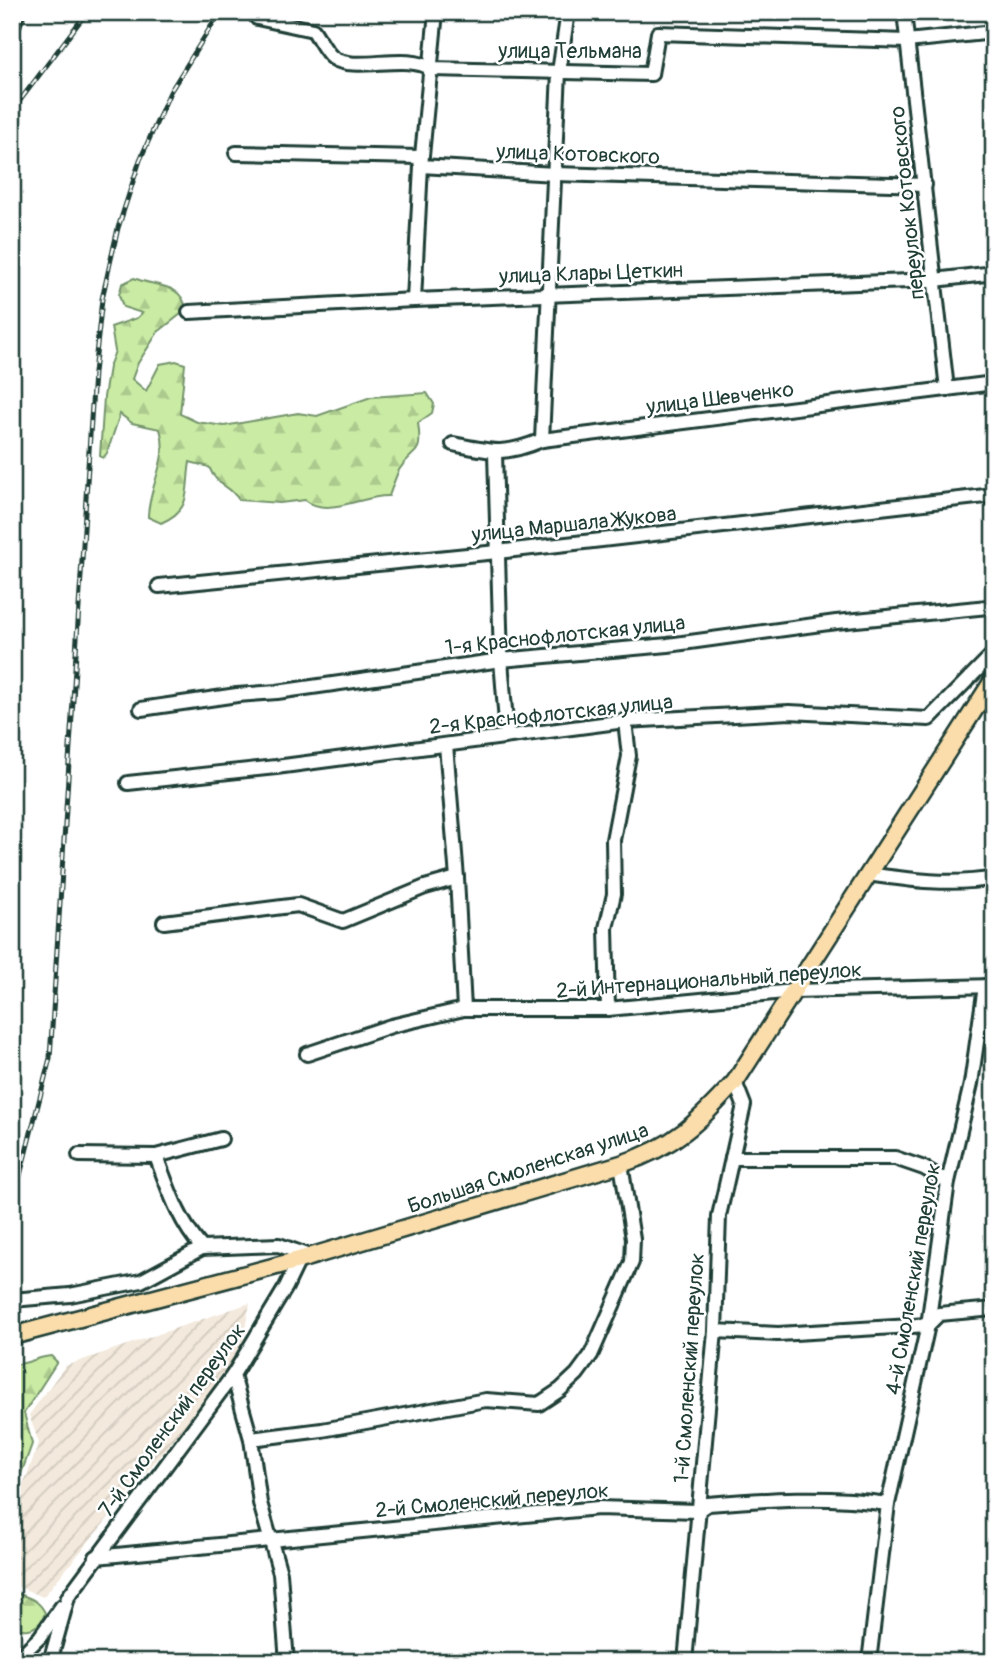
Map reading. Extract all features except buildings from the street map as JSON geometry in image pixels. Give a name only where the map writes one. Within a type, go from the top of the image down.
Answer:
[{"type":"main road","name":"Большая Смоленская улица","points":[[12,1336],[304,1258],[621,1164],[650,1155],[695,1126],[735,1082],[994,680]]},
{"type":"street","points":[[12,28],[18,12]]},
{"type":"street","points":[[414,300],[421,166],[436,12]]},
{"type":"street","points":[[542,440],[559,72],[568,12]]},
{"type":"street","name":"переулок Котовского","points":[[904,12],[947,389]]},
{"type":"street","name":"улица Тельмана","points":[[257,18],[313,30],[333,58],[353,63],[398,62],[432,69],[651,74],[658,33],[907,41],[994,32]]},
{"type":"street","name":"улица Котовского","points":[[236,153],[419,158],[421,166],[555,174],[925,185]]},
{"type":"street","name":"улица Клары Цеткин","points":[[189,312],[935,279],[994,274]]},
{"type":"street","name":"улица Шевченко","points":[[453,444],[495,453],[518,450],[542,440],[994,383]]},
{"type":"street","points":[[495,453],[501,660],[507,735]]},
{"type":"street","name":"улица Маршала Жукова","points":[[159,586],[498,552],[994,495]]},
{"type":"street","name":"1-я Краснофлотская улица","points":[[141,709],[501,660],[668,645],[836,622],[988,607],[994,609]]},
{"type":"street","name":"2-я Краснофлотская улица","points":[[128,783],[276,767],[625,721],[789,712],[929,719],[994,653]]},
{"type":"street","points":[[608,1009],[606,928],[614,894],[613,840],[629,756],[625,721]]},
{"type":"street","points":[[446,745],[464,1009]]},
{"type":"street","points":[[868,874],[920,881],[980,881],[994,878]]},
{"type":"street","points":[[164,922],[298,905],[343,920],[425,887],[457,878]]},
{"type":"street","name":"2-й Интернациональный переулок","points":[[307,1054],[391,1026],[464,1009],[608,1009],[794,991],[990,986]]},
{"type":"street","name":"4-й Смоленский переулок","points":[[869,1662],[888,1504],[928,1325],[948,1182],[990,986]]},
{"type":"street","name":"1-й Смоленский переулок","points":[[685,1662],[715,1331],[719,1216],[744,1105],[735,1082]]},
{"type":"street","points":[[79,1154],[156,1156],[221,1139]]},
{"type":"street","points":[[156,1156],[174,1205],[187,1231],[202,1248]]},
{"type":"street","points":[[732,1158],[895,1158],[925,1168],[948,1182]]},
{"type":"street","points":[[251,1439],[322,1430],[486,1400],[539,1404],[559,1390],[577,1374],[591,1354],[632,1262],[633,1240],[621,1164]]},
{"type":"street","points":[[12,1300],[70,1295],[141,1281],[202,1248],[279,1245],[304,1258]]},
{"type":"street","name":"7-й Смоленский переулок","points":[[14,1662],[40,1637],[96,1557],[233,1375],[304,1258]]},
{"type":"street","points":[[715,1331],[778,1334],[928,1325],[939,1314],[994,1309]]},
{"type":"street","points":[[233,1375],[251,1439],[260,1503],[280,1573],[287,1662]]},
{"type":"street","name":"2-й Смоленский переулок","points":[[96,1557],[598,1508],[697,1511],[708,1504],[792,1498],[855,1499],[888,1504]]},
{"type":"street","name":"7-й Смоленский переулок","points":[[50,1662],[68,1597]]},
{"type":"shaded area","points":[[250,1303],[239,1360],[43,1597],[12,1584],[12,1514],[39,1443],[29,1415],[65,1366]]},
{"type":"green space","points":[[134,278],[173,290],[184,301],[186,310],[158,332],[138,363],[132,379],[146,391],[160,364],[176,361],[185,364],[180,414],[197,422],[224,426],[298,413],[317,416],[371,397],[427,393],[434,404],[432,413],[418,423],[418,447],[399,470],[389,496],[324,507],[305,500],[280,503],[239,500],[216,479],[209,467],[190,462],[186,498],[178,512],[161,523],[148,517],[151,495],[161,462],[160,429],[132,423],[120,414],[107,453],[103,458],[100,456],[104,397],[109,367],[115,351],[111,327],[137,318],[142,313],[123,307],[119,295],[122,284]]},
{"type":"green space","points":[[51,1356],[57,1362],[24,1413],[32,1444],[12,1499],[12,1365]]},
{"type":"green space","points":[[12,1591],[39,1604],[45,1613],[40,1623],[28,1629],[12,1626]]},
{"type":"railway","points":[[12,111],[87,12]]},
{"type":"railway","points":[[12,1207],[50,1058],[94,373],[102,299],[118,228],[140,160],[170,92],[220,12]]}]
